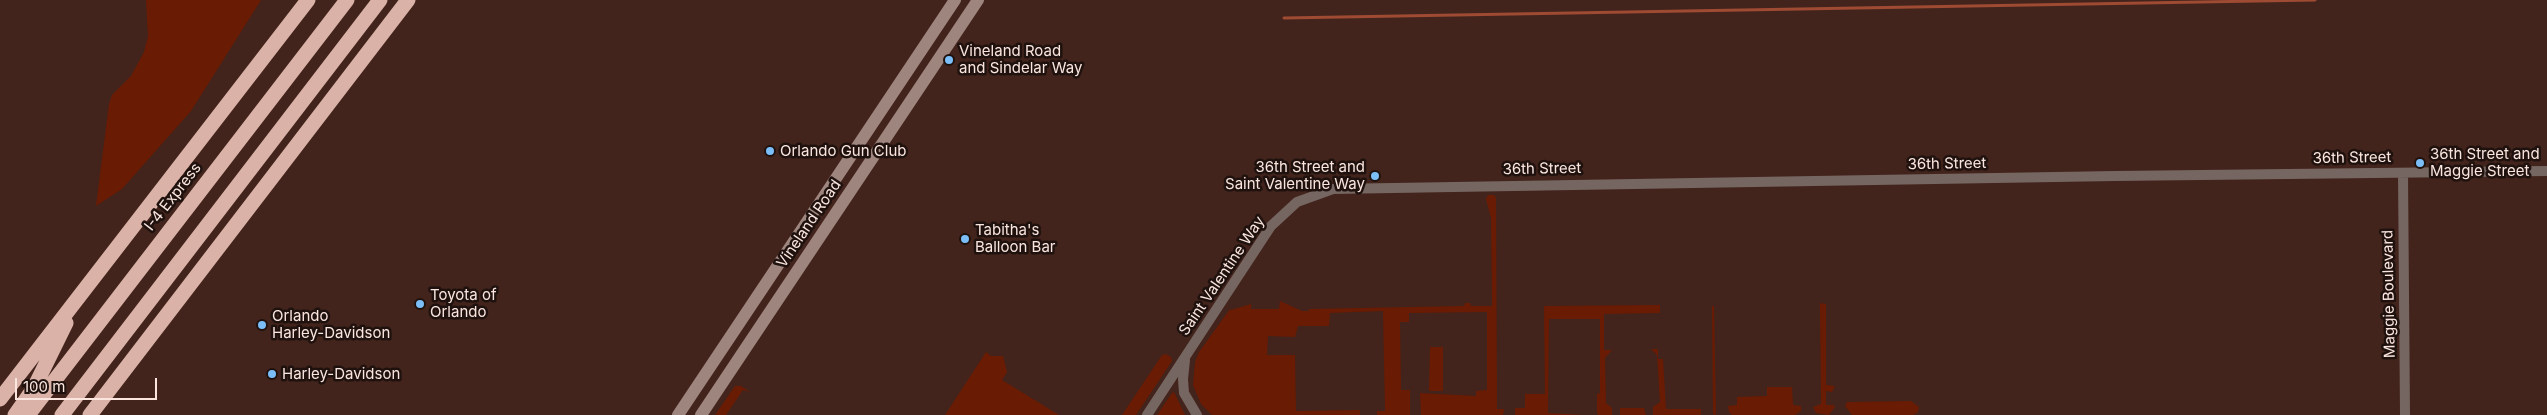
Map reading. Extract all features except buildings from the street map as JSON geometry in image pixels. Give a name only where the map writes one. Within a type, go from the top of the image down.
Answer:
[{"type":"highway","points":[[0,399],[308,0]]},
{"type":"highway","name":"I-4 Express","points":[[28,415],[347,0]]},
{"type":"highway","points":[[62,415],[380,0]]},
{"type":"highway","points":[[90,415],[408,0]]},
{"type":"highway","points":[[15,415],[34,388],[82,293]]},
{"type":"street","name":"Vineland Road","points":[[678,415],[955,0]]},
{"type":"street","name":"Vineland Road","points":[[701,415],[978,0]]},
{"type":"street","points":[[872,124],[890,133]]},
{"type":"street","name":"36th Street","points":[[1348,187],[2547,171]]},
{"type":"street","name":"Maggie Boulevard","points":[[2403,173],[2405,415]]},
{"type":"street","name":"Saint Valentine Way","points":[[1147,415],[1276,222],[1291,207],[1306,197],[1333,189],[1348,187]]},
{"type":"street","points":[[780,261],[796,272]]},
{"type":"street","points":[[717,357],[733,367]]},
{"type":"street","points":[[1185,358],[1182,378],[1184,393],[1197,415]]},
{"type":"shaded area","points":[[146,0],[261,0],[191,111],[122,189],[96,206],[109,104],[112,95],[131,76],[144,52],[148,36]]},
{"type":"shaded area","points":[[1488,195],[1494,195],[1496,198],[1497,409],[1504,409],[1503,415],[1421,415],[1420,393],[1476,396],[1476,391],[1487,390],[1487,312],[1409,313],[1409,322],[1400,322],[1401,390],[1410,390],[1410,415],[1377,415],[1377,411],[1385,411],[1383,311],[1330,313],[1329,326],[1298,326],[1295,337],[1268,336],[1267,355],[1295,355],[1296,411],[1360,410],[1360,415],[1212,415],[1201,404],[1193,385],[1195,362],[1199,352],[1235,302],[1231,310],[1251,304],[1251,309],[1279,309],[1280,301],[1302,311],[1309,311],[1309,309],[1464,306],[1465,303],[1470,303],[1471,306],[1492,306],[1491,218],[1486,199]]},
{"type":"shaded area","points":[[1820,303],[1826,304],[1826,385],[1835,386],[1832,392],[1826,391],[1826,405],[1834,405],[1835,407],[1829,415],[1816,413],[1813,407],[1821,404]]},
{"type":"shaded area","points":[[1660,305],[1660,313],[1604,314],[1604,350],[1612,350],[1605,358],[1606,403],[1612,408],[1612,415],[1598,415],[1597,413],[1597,394],[1600,393],[1600,319],[1549,319],[1548,413],[1585,415],[1515,415],[1515,408],[1525,408],[1525,394],[1545,394],[1544,306]]},
{"type":"shaded area","points":[[1712,306],[1714,306],[1716,415],[1713,414]]},
{"type":"shaded area","points":[[1430,347],[1443,347],[1443,391],[1429,391]]},
{"type":"shaded area","points":[[1651,349],[1658,349],[1658,359],[1663,359],[1666,409],[1701,409],[1701,415],[1653,415],[1653,407],[1660,402],[1657,355]]},
{"type":"shaded area","points":[[986,352],[991,356],[1003,356],[1007,372],[1002,380],[1059,415],[945,415]]},
{"type":"shaded area","points":[[1166,354],[1171,357],[1172,361],[1136,415],[1122,415],[1162,355]]},
{"type":"shaded area","points":[[735,386],[741,386],[750,392],[743,390],[726,415],[715,415]]},
{"type":"shaded area","points":[[1767,387],[1792,387],[1793,405],[1801,406],[1801,411],[1795,415],[1732,415],[1729,412],[1728,406],[1737,405],[1737,397],[1767,396]]},
{"type":"shaded area","points":[[1174,392],[1185,415],[1157,415],[1172,393]]},
{"type":"shaded area","points":[[1911,401],[1919,407],[1918,412],[1913,415],[1852,415],[1845,406],[1847,402]]},
{"type":"shaded area","points":[[1620,408],[1644,408],[1646,415],[1620,415]]},
{"type":"waterway","points":[[1284,18],[2315,0]]},
{"type":"place","name":"Vineland Road and Sindelar Way","points":[[949,60]]},
{"type":"place","name":"Orlando Gun Club","points":[[770,151]]},
{"type":"place","name":"36th Street and Maggie Street","points":[[2420,163]]},
{"type":"place","name":"36th Street and Saint Valentine Way","points":[[1375,176]]},
{"type":"place","name":"Tabitha's Balloon Bar","points":[[965,239]]},
{"type":"place","name":"Toyota of Orlando","points":[[420,304]]},
{"type":"place","name":"Orlando Harley-Davidson","points":[[262,325]]},
{"type":"place","name":"Harley-Davidson","points":[[272,374]]}]
